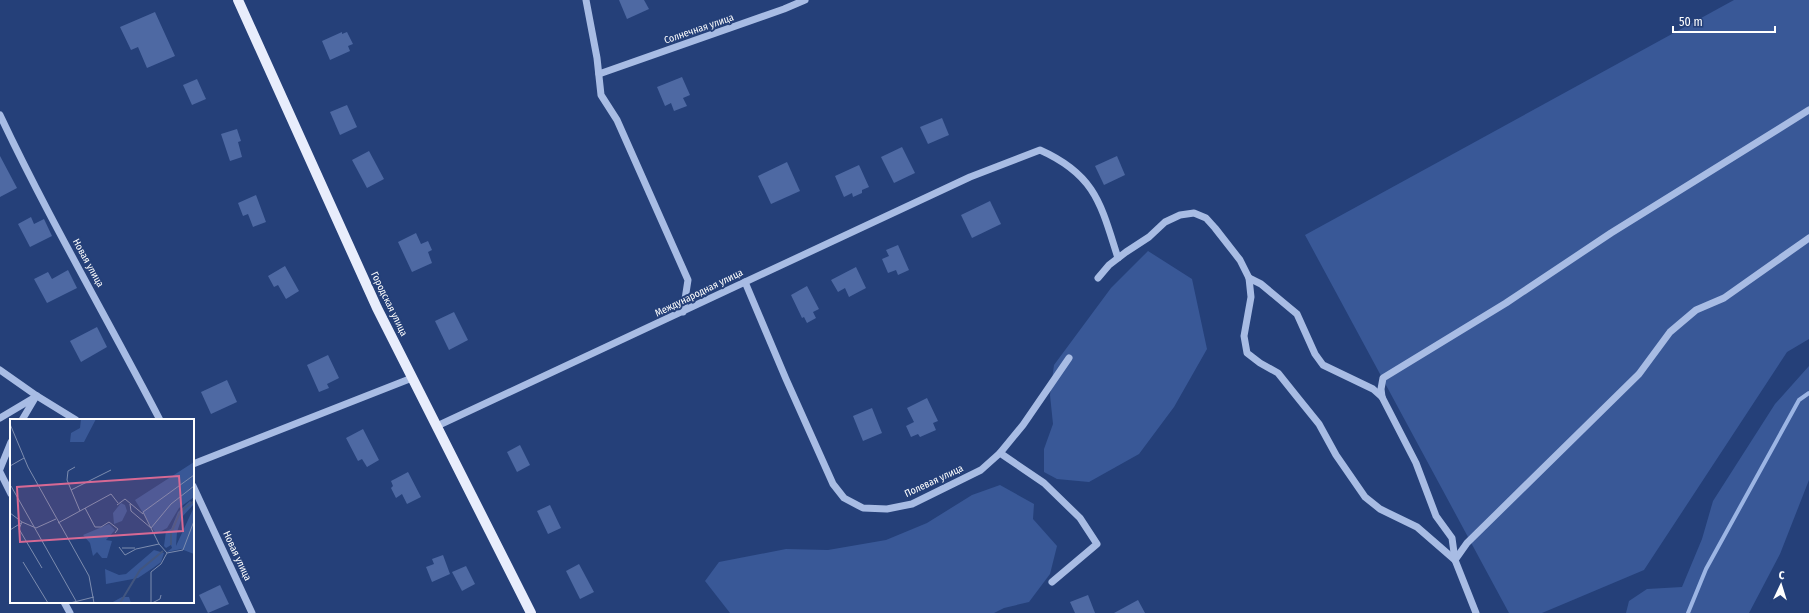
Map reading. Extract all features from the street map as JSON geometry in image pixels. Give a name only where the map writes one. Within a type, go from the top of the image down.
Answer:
[{"type":"main road","name":"Городская улица","points":[[238,0],[377,308],[531,613]]},
{"type":"street","points":[[586,0],[602,95],[617,120],[688,280],[683,312]]},
{"type":"street","name":"Солнечная улица","points":[[599,74],[784,9],[805,0]]},
{"type":"street","points":[[1476,613],[1456,560],[1452,538],[1436,516],[1416,463],[1382,397],[1381,389],[1383,378],[1506,303],[1611,233],[1809,110]]},
{"type":"street","name":"Новая улица","points":[[0,115],[28,175],[111,326],[159,419]]},
{"type":"street","name":"Международная улица","points":[[437,426],[970,177],[1040,150],[1066,164],[1085,180],[1095,194],[1105,214],[1118,258]]},
{"type":"street","points":[[1098,278],[1118,258],[1149,237],[1165,222],[1180,214],[1194,213],[1206,218],[1240,260],[1249,278],[1251,297],[1244,336],[1247,353],[1260,363],[1278,373],[1319,424],[1336,455],[1365,497],[1380,509],[1418,527],[1456,560]]},
{"type":"street","points":[[1456,560],[1467,543],[1639,374],[1670,332],[1696,310],[1724,298],[1809,238]]},
{"type":"street","points":[[1249,278],[1261,284],[1297,314],[1315,354],[1323,365],[1373,389],[1382,397]]},
{"type":"street","name":"Полевая улица","points":[[745,282],[830,477],[844,498],[863,508],[887,509],[912,504],[981,470],[1000,453],[1022,425],[1069,358]]},
{"type":"street","points":[[0,370],[37,396],[74,419]]},
{"type":"street","points":[[194,464],[412,378]]},
{"type":"street","points":[[0,418],[37,396]]},
{"type":"street","points":[[23,419],[37,396]]},
{"type":"street","points":[[10,445],[0,470],[10,492]]},
{"type":"street","points":[[1000,453],[1044,483],[1080,518],[1098,544],[1052,582]]},
{"type":"street","name":"Новая улица","points":[[194,488],[252,613]]},
{"type":"street","points":[[65,603],[70,613]]},
{"type":"shaded area","points":[[1734,0],[1809,0],[1809,339],[1787,352],[1644,570],[1542,613],[1509,613],[1305,235]]},
{"type":"shaded area","points":[[1148,251],[1192,279],[1207,349],[1174,407],[1139,454],[1089,482],[1057,479],[1044,472],[1044,449],[1053,424],[1050,395],[1054,365],[1111,288]]},
{"type":"shaded area","points":[[1809,366],[1809,480],[1780,554],[1749,613],[1626,613],[1629,601],[1647,589],[1682,587],[1702,539],[1713,501],[1775,404]]},
{"type":"shaded area","points":[[1000,485],[1034,504],[1033,519],[1057,546],[1050,574],[1029,602],[1004,608],[994,613],[730,613],[705,581],[719,562],[786,549],[828,550],[886,540],[927,523],[972,495]]},
{"type":"building","points":[[619,0],[644,0],[649,9],[627,19]]},
{"type":"building","points":[[155,12],[175,56],[147,68],[138,47],[131,50],[120,27]]},
{"type":"building","points":[[342,32],[342,34],[347,32],[353,44],[348,46],[350,51],[330,60],[322,41]]},
{"type":"building","points":[[682,77],[690,95],[683,98],[687,106],[674,111],[671,103],[665,106],[657,87]]},
{"type":"building","points":[[197,79],[206,99],[192,105],[183,85]]},
{"type":"building","points":[[347,105],[357,127],[340,135],[330,112]]},
{"type":"building","points":[[942,118],[949,135],[928,144],[920,127]]},
{"type":"building","points":[[237,129],[241,141],[238,142],[242,157],[230,161],[221,134]]},
{"type":"building","points":[[902,147],[915,173],[894,183],[881,157]]},
{"type":"building","points":[[369,151],[384,179],[367,188],[352,160]]},
{"type":"building","points":[[0,156],[17,188],[0,197]]},
{"type":"building","points":[[1117,156],[1125,175],[1104,185],[1095,166]]},
{"type":"building","points":[[787,162],[800,191],[771,204],[758,176]]},
{"type":"building","points":[[859,165],[869,187],[862,190],[862,193],[853,197],[852,193],[844,197],[835,176]]},
{"type":"building","points":[[256,195],[266,222],[253,227],[248,214],[243,216],[238,203]]},
{"type":"building","points":[[990,201],[1001,224],[972,238],[961,215]]},
{"type":"building","points":[[31,217],[34,224],[44,219],[52,236],[30,247],[18,224]]},
{"type":"building","points":[[416,233],[421,244],[428,241],[432,250],[428,252],[432,263],[412,272],[398,242]]},
{"type":"building","points":[[898,245],[909,270],[898,275],[896,270],[888,273],[882,259],[889,256],[886,250]]},
{"type":"building","points":[[285,266],[299,291],[286,299],[278,285],[274,287],[268,276]]},
{"type":"building","points":[[856,267],[866,288],[849,297],[845,288],[838,292],[831,280]]},
{"type":"building","points":[[68,270],[77,288],[47,303],[34,279],[48,272],[52,279]]},
{"type":"building","points":[[807,286],[819,309],[813,312],[816,318],[807,323],[804,317],[802,318],[791,295]]},
{"type":"building","points":[[454,312],[468,340],[449,350],[435,321]]},
{"type":"building","points":[[97,327],[107,347],[81,362],[70,341]]},
{"type":"building","points":[[328,355],[339,378],[327,384],[329,388],[319,392],[307,365]]},
{"type":"building","points":[[227,380],[237,402],[211,414],[201,392]]},
{"type":"building","points":[[927,398],[938,421],[933,423],[936,430],[920,437],[918,434],[911,437],[906,426],[914,422],[907,408]]},
{"type":"building","points":[[872,408],[882,433],[863,441],[853,416]]},
{"type":"building","points":[[363,429],[379,460],[367,467],[362,459],[358,461],[346,438]]},
{"type":"building","points":[[520,445],[530,465],[517,472],[507,452]]},
{"type":"building","points":[[408,472],[421,497],[407,504],[402,494],[396,498],[391,488],[393,486],[391,481]]},
{"type":"building","points":[[550,505],[561,528],[548,534],[537,511]]},
{"type":"building","points":[[443,555],[450,574],[432,582],[426,567],[434,564],[432,559]]},
{"type":"building","points":[[579,564],[594,592],[580,599],[566,571]]},
{"type":"building","points":[[466,566],[475,584],[462,591],[452,572]]},
{"type":"building","points":[[220,585],[229,604],[208,613],[199,595]]},
{"type":"building","points":[[1088,595],[1095,613],[1075,613],[1070,602]]},
{"type":"building","points":[[1138,600],[1145,613],[1114,613]]},
{"type":"waterway","points":[[1688,613],[1706,569],[1799,400],[1809,393]]}]
